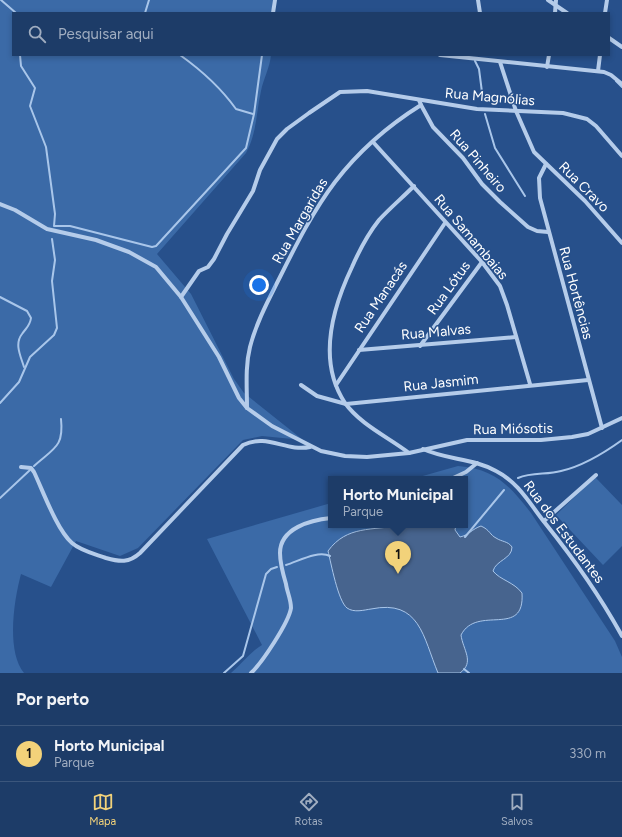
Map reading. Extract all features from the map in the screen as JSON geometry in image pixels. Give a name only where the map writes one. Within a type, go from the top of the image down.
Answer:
[{"type":"street","points":[[273,12],[275,0]]},
{"type":"street","points":[[478,0],[480,12]]},
{"type":"street","points":[[548,0],[556,2],[566,12]]},
{"type":"street","points":[[605,12],[607,0]]},
{"type":"street","points":[[555,12],[556,2]]},
{"type":"street","points":[[610,39],[622,46]]},
{"type":"street","points":[[448,56],[607,72],[622,84]]},
{"type":"street","points":[[487,56],[488,61]]},
{"type":"street","points":[[548,67],[549,56]]},
{"type":"street","points":[[598,72],[600,56]]},
{"type":"street","name":"Rua Cravo","points":[[500,62],[516,111],[534,152],[585,200],[622,244]]},
{"type":"street","name":"Rua Magnólias","points":[[181,297],[199,271],[208,267],[214,259],[226,234],[253,191],[260,170],[277,139],[303,117],[340,92],[367,92],[420,103],[471,109],[563,113],[587,120],[596,126],[622,156]]},
{"type":"street","name":"Rua Margaridas","points":[[247,408],[247,360],[257,327],[270,297],[291,256],[335,182],[374,142],[401,117],[420,103]]},
{"type":"street","name":"Rua Pinheiro","points":[[420,103],[433,127],[462,158],[482,184],[528,228],[548,232]]},
{"type":"street","name":"Rua Samambaias","points":[[374,142],[445,223],[482,262],[504,295],[530,384]]},
{"type":"street","name":"Rua Hortências","points":[[546,164],[539,178],[539,187],[548,232],[602,428]]},
{"type":"street","points":[[410,453],[373,429],[346,404],[336,385],[330,363],[330,338],[336,304],[343,285],[358,254],[373,229],[414,186]]},
{"type":"street","points":[[0,204],[15,210],[47,229],[96,240],[147,261],[166,278],[181,297],[218,357],[239,398],[247,408],[272,426],[310,446]]},
{"type":"street","name":"Rua Manacás","points":[[336,385],[358,350],[445,223]]},
{"type":"street","name":"Rua Lótus","points":[[420,346],[482,262]]},
{"type":"street","name":"Rua Malvas","points":[[358,350],[516,337]]},
{"type":"street","name":"Rua Jasmim","points":[[301,385],[317,396],[346,404],[530,384],[588,380]]},
{"type":"street","name":"Rua Miósotis","points":[[310,446],[332,454],[367,457],[410,453],[467,440],[541,440],[572,437],[602,428],[622,418]]},
{"type":"street","points":[[22,466],[31,468],[34,472],[56,519],[72,543],[85,551],[123,562],[134,558],[140,553],[244,445],[262,440],[296,448],[310,446]]},
{"type":"street","name":"Rua dos Estudantes","points":[[423,449],[441,456],[477,463],[508,478],[525,495],[587,578],[622,636]]},
{"type":"street","points":[[457,476],[466,472],[477,463]]},
{"type":"street","points":[[544,521],[596,475]]},
{"type":"street","points":[[251,673],[281,632],[291,610],[291,600],[281,563],[280,552],[282,544],[293,530],[303,524],[315,519],[328,518]]},
{"type":"shaded area","points":[[0,0],[273,0],[272,12],[12,12],[12,56],[271,56],[263,82],[252,138],[246,153],[157,254],[191,294],[234,379],[244,393],[303,440],[262,436],[243,440],[138,548],[120,556],[76,541],[51,587],[21,574],[14,611],[13,639],[18,663],[24,673],[0,673]]},
{"type":"shaded area","points":[[458,466],[471,468],[492,475],[516,494],[531,513],[615,641],[622,657],[622,673],[231,673],[262,645],[207,539],[328,504],[328,528],[468,528],[468,476],[423,476]]},
{"type":"shaded area","points":[[595,477],[622,505],[622,546],[603,565],[556,515]]},
{"type":"shaded area","points":[[481,526],[494,537],[512,547],[507,557],[497,564],[493,571],[499,577],[519,589],[522,593],[521,607],[516,615],[508,618],[478,622],[468,626],[461,635],[467,656],[467,665],[460,673],[438,673],[423,634],[410,615],[400,610],[387,607],[359,611],[350,610],[341,598],[335,581],[328,551],[343,537],[361,530],[455,528],[455,530],[460,537]]},
{"type":"waterway","points":[[1,0],[15,12]]},
{"type":"waterway","points":[[145,12],[149,0]]},
{"type":"waterway","points":[[20,56],[21,66],[35,88],[30,106],[46,147],[55,214],[54,226],[70,226],[152,247],[156,246],[246,148],[254,114],[262,56]]},
{"type":"waterway","points":[[181,56],[210,80],[236,109],[253,114]]},
{"type":"waterway","points":[[475,61],[479,69],[483,100]]},
{"type":"waterway","points":[[616,81],[622,87]]},
{"type":"waterway","points":[[485,114],[495,148],[525,196]]},
{"type":"waterway","points":[[0,403],[19,382],[30,357],[54,335],[57,328],[52,281],[55,260],[52,239]]},
{"type":"waterway","points":[[0,297],[27,311],[31,318],[29,325],[20,338],[18,346],[24,367]]},
{"type":"waterway","points":[[34,466],[52,451],[59,441],[62,428],[61,419]]},
{"type":"waterway","points":[[518,478],[569,469],[601,454],[622,440]]},
{"type":"waterway","points":[[0,498],[30,470]]},
{"type":"waterway","points":[[465,537],[504,490]]},
{"type":"waterway","points":[[286,565],[314,555],[325,554],[330,556]]},
{"type":"waterway","points":[[224,673],[243,656],[266,574],[271,569],[277,567]]},
{"type":"waterway","points":[[464,669],[469,673]]},
{"type":"place","name":"Horto Municipal","points":[[398,574]]}]
